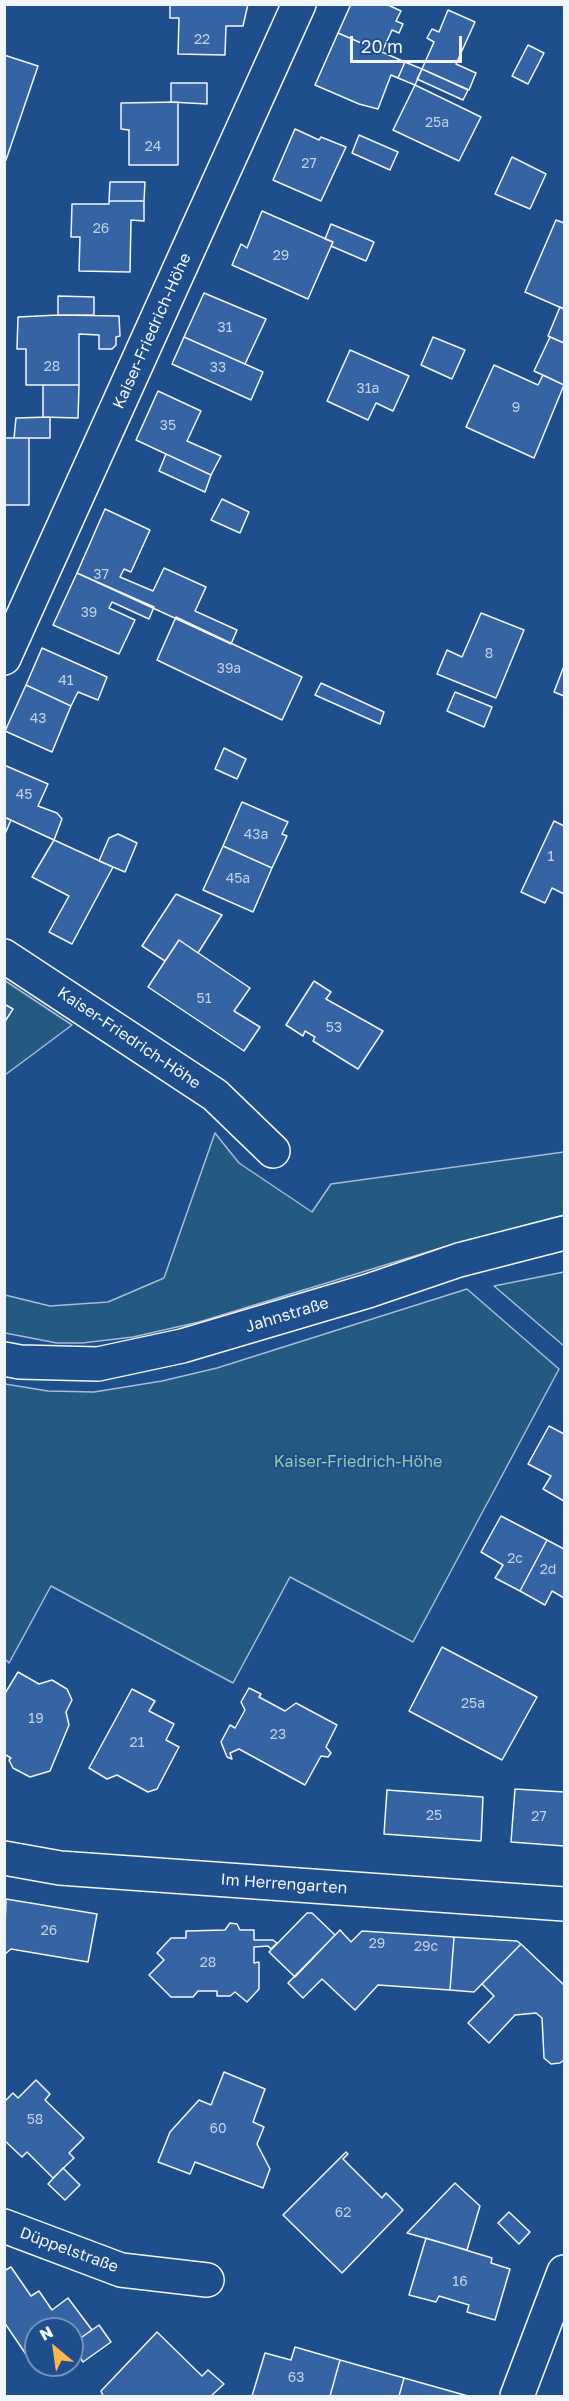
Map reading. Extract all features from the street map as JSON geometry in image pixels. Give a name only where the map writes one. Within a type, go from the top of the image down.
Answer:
[{"type":"street","name":"Kaiser-Friedrich-Höhe","points":[[4,658],[300,4]]},
{"type":"street","name":"Kaiser-Friedrich-Höhe","points":[[4,956],[215,1095],[273,1151]]},
{"type":"street","name":"Jahnstraße","points":[[4,1359],[20,1362],[98,1364],[182,1346],[368,1291],[459,1260],[564,1233]]},
{"type":"street","name":"Im Herrengarten","points":[[4,1858],[60,1868],[564,1904]]},
{"type":"street","name":"Düppelstraße","points":[[4,2226],[121,2270],[207,2280]]},
{"type":"street","points":[[517,2397],[564,2272]]},
{"type":"green space","points":[[4,980],[72,1025],[5,1075],[4,1075]]},
{"type":"green space","points":[[215,1133],[239,1163],[312,1212],[331,1184],[564,1152],[564,1215],[444,1247],[199,1322],[133,1337],[82,1343],[57,1343],[5,1333],[5,1295],[50,1306],[108,1302],[164,1278]]},
{"type":"green space","points":[[564,1272],[564,1346],[494,1286]]},
{"type":"green space","name":"Kaiser-Friedrich-Höhe","points":[[467,1289],[559,1369],[413,1642],[290,1577],[233,1683],[51,1586],[9,1663],[5,1659],[5,1384],[48,1391],[94,1392],[162,1381],[217,1368]]},
{"type":"building","points":[[170,4],[248,4],[243,26],[226,26],[225,55],[178,54],[179,18],[170,18]]},
{"type":"building","points":[[351,4],[386,4],[401,11],[396,21],[403,24],[399,33],[392,30],[382,52],[338,33]]},
{"type":"building","points":[[448,10],[475,22],[456,64],[476,73],[469,90],[422,69],[434,42],[427,38],[432,29],[439,32]]},
{"type":"building","points":[[338,33],[405,62],[398,78],[391,75],[378,109],[359,104],[315,85]]},
{"type":"building","points":[[528,45],[544,53],[528,84],[512,76]]},
{"type":"building","points":[[4,55],[38,66],[6,160],[4,160]]},
{"type":"building","points":[[405,62],[422,69],[415,85],[398,78]]},
{"type":"building","points":[[422,69],[468,90],[463,100],[417,79]]},
{"type":"building","points":[[171,83],[207,83],[207,104],[171,102]]},
{"type":"building","points":[[415,85],[481,117],[459,161],[393,130]]},
{"type":"building","points":[[178,102],[178,165],[129,165],[129,130],[121,129],[121,103]]},
{"type":"building","points":[[295,129],[319,140],[321,137],[346,147],[321,201],[273,180]]},
{"type":"building","points":[[359,135],[398,152],[390,170],[352,153]]},
{"type":"building","points":[[512,157],[546,174],[530,209],[495,194]]},
{"type":"building","points":[[110,182],[145,182],[144,201],[109,201]]},
{"type":"building","points":[[109,201],[144,201],[144,221],[131,220],[130,272],[79,271],[80,237],[71,237],[72,204],[109,204]]},
{"type":"building","points":[[262,211],[333,242],[308,299],[232,265],[241,244],[247,248]]},
{"type":"building","points":[[556,220],[564,223],[564,309],[525,292]]},
{"type":"building","points":[[331,224],[374,242],[366,261],[331,246],[333,242],[325,239]]},
{"type":"building","points":[[204,293],[266,319],[245,364],[184,337]]},
{"type":"building","points":[[58,296],[94,297],[94,315],[58,315]]},
{"type":"building","points":[[560,307],[564,309],[564,343],[548,336]]},
{"type":"building","points":[[119,316],[120,336],[116,337],[116,345],[112,349],[99,349],[99,335],[79,334],[79,385],[26,385],[26,349],[17,349],[18,317]]},
{"type":"building","points":[[184,337],[263,372],[251,400],[172,364]]},
{"type":"building","points":[[433,337],[465,350],[452,379],[421,365]]},
{"type":"building","points":[[550,337],[564,343],[564,385],[534,371]]},
{"type":"building","points":[[350,350],[409,376],[393,411],[376,403],[368,420],[327,401]]},
{"type":"building","points":[[494,365],[538,385],[543,375],[564,385],[534,458],[466,427]]},
{"type":"building","points":[[43,385],[79,385],[78,418],[43,417]]},
{"type":"building","points":[[158,391],[201,411],[187,441],[221,456],[211,475],[136,440]]},
{"type":"building","points":[[50,417],[50,438],[14,438],[16,418]]},
{"type":"building","points":[[4,438],[29,438],[29,505],[6,505],[4,501]]},
{"type":"building","points":[[166,454],[211,475],[205,492],[159,471]]},
{"type":"building","points":[[222,499],[249,512],[240,533],[211,520]]},
{"type":"building","points":[[105,509],[150,530],[131,572],[124,569],[120,577],[153,591],[164,568],[206,587],[195,611],[237,630],[231,644],[77,573]]},
{"type":"building","points":[[77,573],[154,607],[149,619],[112,602],[109,608],[135,620],[119,654],[53,625]]},
{"type":"building","points":[[481,613],[524,630],[496,698],[437,674],[447,650],[462,657]]},
{"type":"building","points":[[176,617],[302,677],[282,720],[157,660]]},
{"type":"building","points":[[42,648],[107,677],[98,700],[78,692],[71,706],[26,685]]},
{"type":"building","points":[[564,666],[564,696],[554,692]]},
{"type":"building","points":[[321,683],[384,712],[380,724],[315,695]]},
{"type":"building","points":[[26,685],[71,706],[52,752],[5,731]]},
{"type":"building","points":[[455,692],[492,707],[484,727],[447,711]]},
{"type":"building","points":[[224,748],[246,759],[237,779],[215,769]]},
{"type":"building","points":[[4,765],[48,784],[38,806],[57,813],[62,819],[54,840],[4,817]]},
{"type":"building","points":[[242,802],[288,822],[282,834],[287,836],[272,868],[223,846]]},
{"type":"building","points":[[4,817],[11,820],[4,836]]},
{"type":"building","points":[[554,821],[564,826],[564,894],[552,888],[545,903],[521,892]]},
{"type":"building","points":[[118,834],[137,843],[125,872],[99,861],[109,838]]},
{"type":"building","points":[[54,840],[113,867],[72,944],[49,932],[69,896],[32,877]]},
{"type":"building","points":[[223,846],[272,868],[253,912],[203,890]]},
{"type":"building","points":[[176,894],[222,915],[198,953],[179,940],[165,961],[142,946]]},
{"type":"building","points":[[179,940],[250,988],[234,1011],[260,1027],[244,1051],[148,987]]},
{"type":"building","points":[[314,981],[331,992],[326,999],[383,1031],[358,1069],[313,1041],[315,1037],[305,1031],[303,1036],[286,1025]]},
{"type":"building","points":[[4,1004],[13,1009],[4,1023]]},
{"type":"building","points":[[549,1426],[564,1434],[564,1501],[543,1489],[551,1476],[528,1464]]},
{"type":"building","points":[[501,1516],[547,1540],[520,1591],[495,1578],[503,1565],[481,1552]]},
{"type":"building","points":[[547,1540],[564,1549],[564,1598],[552,1591],[545,1605],[520,1591]]},
{"type":"building","points":[[442,1647],[537,1697],[502,1760],[409,1711]]},
{"type":"building","points":[[18,1672],[39,1684],[52,1680],[67,1689],[72,1700],[66,1712],[69,1725],[50,1771],[30,1777],[13,1768],[9,1760],[11,1758],[4,1754],[4,1695]]},
{"type":"building","points":[[249,1688],[261,1694],[259,1697],[285,1711],[296,1703],[337,1725],[326,1747],[331,1753],[328,1757],[321,1756],[305,1785],[239,1749],[230,1753],[232,1759],[227,1757],[221,1742],[230,1725],[235,1728],[245,1710],[241,1702]]},
{"type":"building","points":[[132,1689],[155,1701],[149,1711],[174,1724],[166,1740],[179,1747],[157,1789],[148,1792],[117,1775],[107,1779],[89,1768]]},
{"type":"building","points":[[515,1789],[564,1792],[564,1846],[511,1842]]},
{"type":"building","points":[[387,1790],[483,1797],[481,1841],[384,1834]]},
{"type":"building","points":[[6,1899],[97,1914],[88,1962],[11,1949],[4,1955]]},
{"type":"building","points":[[307,1913],[312,1913],[335,1935],[295,1977],[269,1952]]},
{"type":"building","points":[[230,1923],[237,1924],[240,1930],[254,1930],[254,1940],[273,1940],[277,1943],[271,1949],[268,1946],[254,1947],[254,1963],[259,1962],[259,1989],[247,2002],[235,1992],[230,1996],[217,1996],[217,1991],[198,1991],[193,1997],[171,1997],[149,1975],[164,1960],[157,1953],[171,1938],[186,1938],[186,1931],[225,1930]]},
{"type":"building","points":[[340,1930],[351,1942],[362,1931],[454,1937],[450,1990],[378,1985],[355,2010],[322,1979],[303,1998],[288,1983]]},
{"type":"building","points":[[454,1937],[517,1941],[521,1944],[474,1992],[450,1990]]},
{"type":"building","points":[[521,1944],[564,1985],[564,2060],[560,2063],[551,2064],[544,2058],[542,2018],[536,2013],[515,2015],[489,2043],[468,2023],[494,1996],[482,1984]]},
{"type":"building","points":[[224,2072],[265,2089],[253,2122],[264,2127],[257,2144],[270,2169],[263,2188],[195,2162],[190,2174],[158,2162],[170,2132],[199,2100],[211,2105]]},
{"type":"building","points":[[36,2080],[50,2094],[45,2100],[84,2138],[69,2153],[74,2158],[53,2178],[27,2152],[22,2157],[4,2140],[4,2102],[13,2093],[18,2098]]},
{"type":"building","points":[[346,2152],[348,2154],[343,2159],[382,2198],[386,2193],[403,2210],[342,2273],[283,2215]]},
{"type":"building","points":[[63,2168],[80,2185],[65,2200],[48,2184]]},
{"type":"building","points":[[455,2183],[480,2206],[467,2250],[407,2233]]},
{"type":"building","points":[[509,2212],[530,2232],[519,2244],[498,2223]]},
{"type":"building","points":[[426,2238],[492,2258],[491,2263],[510,2269],[495,2320],[467,2312],[469,2305],[439,2296],[436,2302],[409,2295]]},
{"type":"building","points":[[11,2267],[31,2296],[39,2291],[52,2310],[68,2298],[82,2317],[24,2317],[24,2351],[4,2322],[4,2271]]},
{"type":"building","points":[[84,2319],[92,2330],[84,2336]]},
{"type":"building","points":[[99,2325],[111,2342],[84,2361],[84,2336]]},
{"type":"building","points":[[157,2332],[202,2376],[208,2370],[224,2384],[211,2396],[103,2396],[101,2391]]},
{"type":"building","points":[[295,2347],[340,2360],[330,2396],[252,2396],[265,2353],[291,2360]]},
{"type":"building","points":[[340,2360],[404,2378],[399,2396],[330,2396]]},
{"type":"building","points":[[404,2378],[468,2396],[399,2396]]}]
